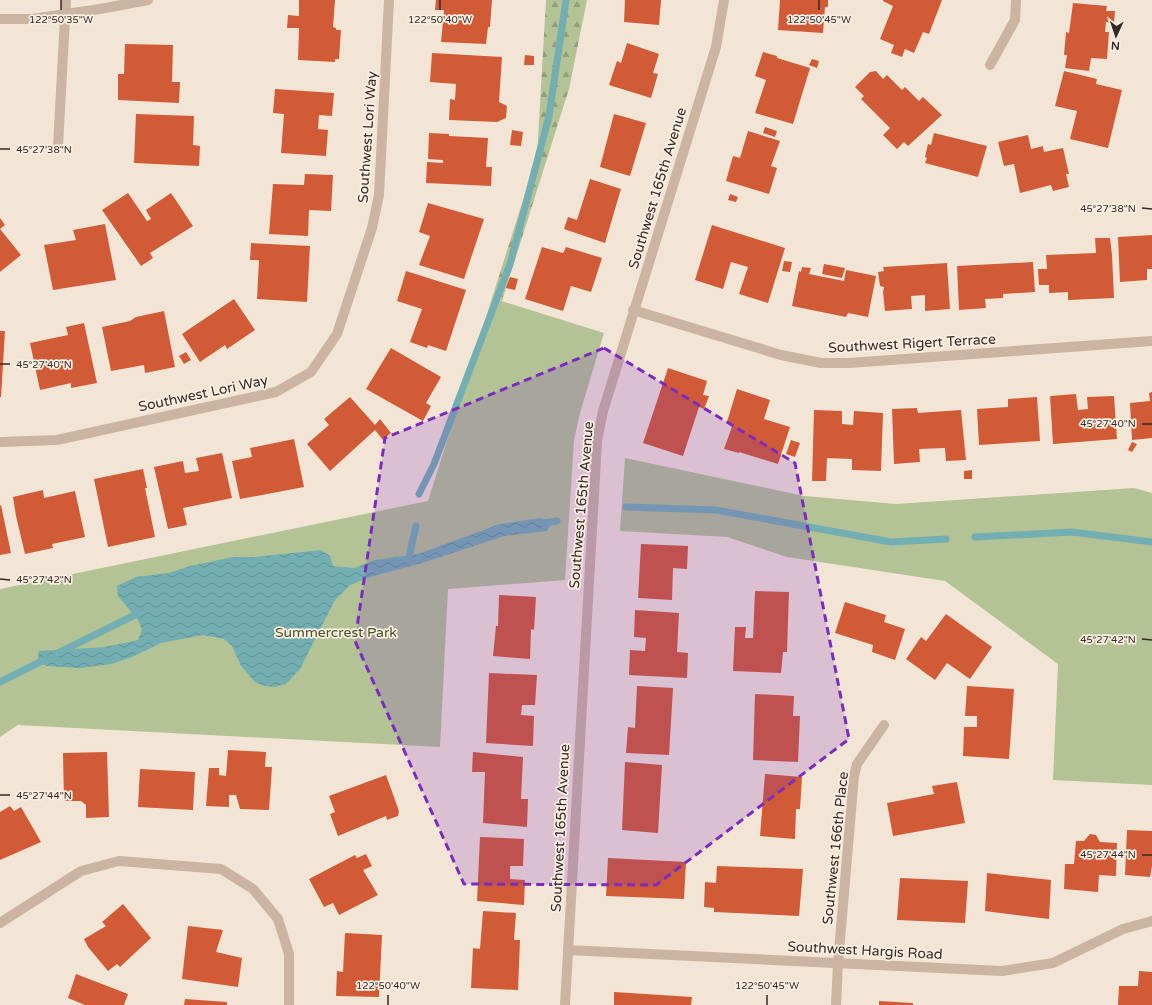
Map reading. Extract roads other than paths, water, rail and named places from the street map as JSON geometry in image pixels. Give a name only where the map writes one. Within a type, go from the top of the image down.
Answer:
[{"type":"street","points":[[58,146],[66,0]]},
{"type":"street","points":[[0,19],[32,19],[148,0]]},
{"type":"street","name":"Southwest Lori Way","points":[[0,442],[57,440],[276,392],[310,372],[337,334],[372,228],[379,195],[389,0]]},
{"type":"street","name":"Southwest 165th Avenue","points":[[564,1005],[597,441],[603,411],[716,47],[724,0]]},
{"type":"street","points":[[990,65],[1015,20],[1016,0]]},
{"type":"street","name":"Southwest Rigert Terrace","points":[[634,310],[781,355],[821,363],[849,363],[1152,341]]},
{"type":"street","name":"Southwest 166th Place","points":[[836,1005],[838,963],[854,776],[857,764],[884,725]]},
{"type":"street","points":[[0,922],[81,871],[119,861],[221,869],[253,889],[278,919],[289,954],[289,1005]]},
{"type":"street","name":"Southwest Hargis Road","points":[[568,950],[1002,971],[1054,963],[1123,929],[1152,921]]},
{"type":"water","points":[[540,518],[552,521],[547,531],[504,536],[422,563],[370,577],[350,585],[335,600],[300,669],[286,684],[275,687],[265,686],[255,682],[241,666],[232,646],[224,639],[203,635],[161,643],[132,657],[111,664],[80,668],[47,666],[37,662],[39,651],[105,647],[138,640],[142,630],[138,620],[118,596],[117,586],[136,577],[169,573],[190,566],[233,557],[255,557],[321,550],[330,556],[333,566],[354,568],[375,560],[418,554],[500,524]]},
{"type":"waterway","points":[[419,494],[434,464],[510,264],[549,116],[566,0]]},
{"type":"waterway","points":[[626,507],[716,510],[891,542],[946,539]]},
{"type":"waterway","points":[[544,523],[557,521]]},
{"type":"waterway","points":[[408,561],[416,526]]},
{"type":"waterway","points":[[975,537],[1072,532],[1152,542]]},
{"type":"waterway","points":[[56,654],[141,612]]},
{"type":"waterway","points":[[0,682],[46,659]]},
{"type":"park label","name":"Summercrest Park","points":[[336,632]]}]
